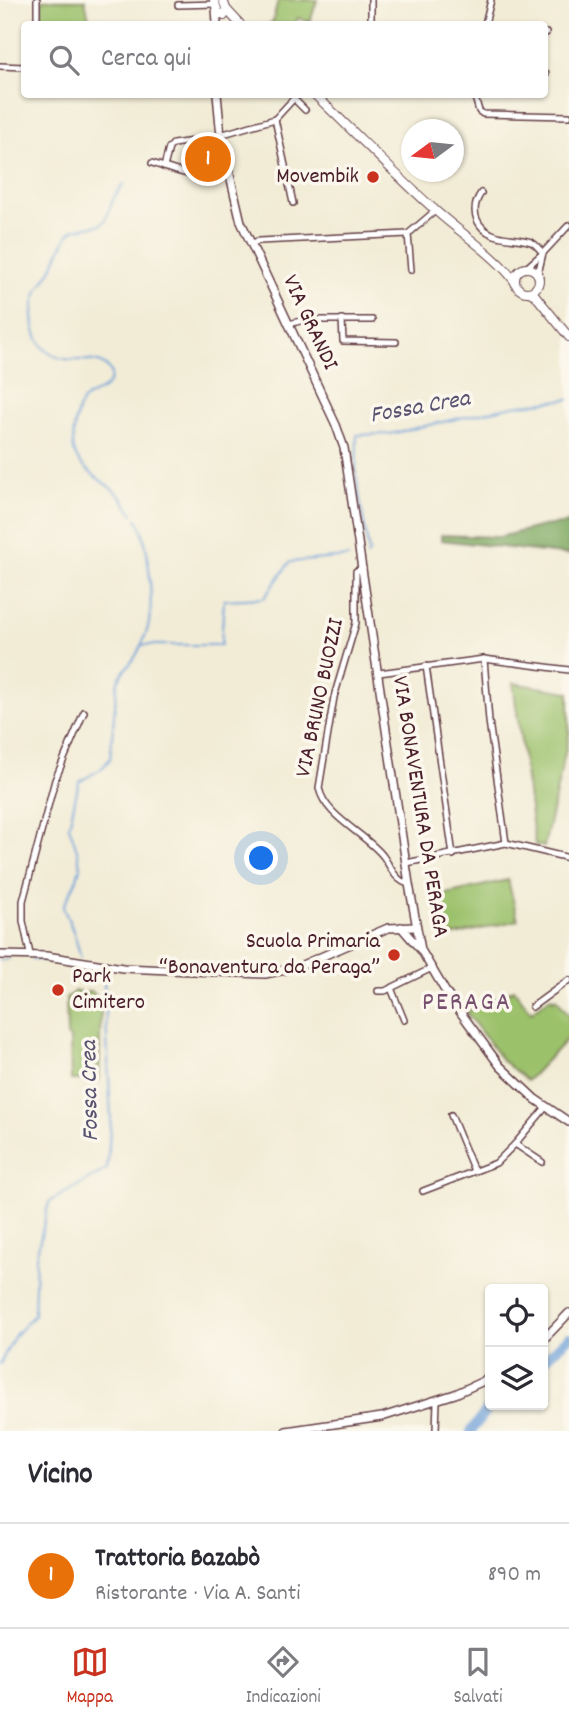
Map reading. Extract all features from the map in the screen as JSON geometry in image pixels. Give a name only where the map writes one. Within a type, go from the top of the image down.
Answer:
[{"type":"main road","points":[[216,2],[222,18]]},
{"type":"main road","points":[[216,2],[222,18]]},
{"type":"main road","name":"VIA GRANDI","points":[[217,98],[221,136],[236,205],[343,442],[363,568]]},
{"type":"main road","points":[[311,98],[435,211],[495,260],[522,290],[543,305],[550,317],[569,337]]},
{"type":"main road","points":[[495,260],[511,269],[533,269],[538,274],[550,317]]},
{"type":"main road","points":[[516,282],[516,275],[523,269]]},
{"type":"main road","points":[[528,292],[539,284]]},
{"type":"main road","name":"VIA BONAVENTURA DA PERAGA","points":[[363,568],[415,926],[421,950],[430,969],[494,1059],[545,1107],[569,1122]]},
{"type":"main road","points":[[400,926],[421,950]]},
{"type":"main road","points":[[0,955],[30,954],[122,968],[265,974],[295,968],[382,930],[415,926]]},
{"type":"main road","points":[[548,1335],[569,1313]]},
{"type":"main road","points":[[286,1431],[369,1420],[437,1401],[485,1380]]},
{"type":"street","points":[[37,0],[37,21]]},
{"type":"street","points":[[371,0],[371,21]]},
{"type":"street","points":[[486,21],[491,0]]},
{"type":"street","points":[[178,5],[216,2]]},
{"type":"street","points":[[0,66],[21,66]]},
{"type":"street","points":[[164,167],[169,148],[173,144],[221,136],[275,119],[294,98]]},
{"type":"street","points":[[301,106],[309,98]]},
{"type":"street","points":[[475,98],[478,111],[483,114],[569,116]]},
{"type":"street","points":[[275,119],[293,203]]},
{"type":"street","points":[[152,163],[184,175],[196,176],[228,170]]},
{"type":"street","points":[[481,193],[474,208],[480,224],[498,236],[531,242],[543,253]]},
{"type":"street","points":[[251,243],[408,234],[435,211]]},
{"type":"street","points":[[523,269],[543,253],[569,225]]},
{"type":"street","points":[[408,234],[411,270]]},
{"type":"street","points":[[538,274],[543,253]]},
{"type":"street","points":[[342,319],[343,341],[396,342]]},
{"type":"street","points":[[289,324],[304,320],[372,320]]},
{"type":"street","name":"VIA BRUNO BUOZZI","points":[[363,568],[356,571],[356,622],[334,697],[319,788],[330,809],[370,841],[398,880],[409,884]]},
{"type":"street","points":[[379,673],[484,659],[569,670]]},
{"type":"street","points":[[484,659],[489,721],[506,843]]},
{"type":"street","points":[[426,666],[453,855]]},
{"type":"street","points":[[30,954],[23,921],[23,901],[55,780],[84,712]]},
{"type":"street","points":[[406,863],[506,843],[569,857]]},
{"type":"street","points":[[378,991],[391,988],[430,969]]},
{"type":"street","points":[[532,1007],[569,980]]},
{"type":"street","points":[[391,988],[404,1020]]},
{"type":"street","points":[[422,1191],[496,1163],[545,1107]]},
{"type":"street","points":[[451,1115],[474,1171]]},
{"type":"street","points":[[515,1144],[542,1162]]},
{"type":"street","points":[[436,1431],[437,1401]]},
{"type":"green space","points":[[42,0],[85,0],[89,21],[41,21]]},
{"type":"green space","points":[[278,0],[317,0],[310,21],[298,18],[296,21],[273,21]]},
{"type":"green space","points":[[569,523],[569,555],[441,540],[441,535],[499,537],[543,526]]},
{"type":"green space","points":[[513,683],[569,692],[569,735],[544,847],[535,845]]},
{"type":"green space","points":[[508,880],[518,920],[447,937],[437,896]]},
{"type":"green space","points":[[514,989],[531,1012],[551,997],[553,1000],[556,998],[569,1015],[569,1037],[527,1081],[503,1061],[466,1012]]},
{"type":"green space","points":[[75,991],[86,995],[87,991],[91,991],[101,1001],[99,1080],[71,1080],[66,999]]},
{"type":"waterway","points":[[124,184],[114,197],[105,221],[100,225],[75,229],[68,235],[38,290],[33,314],[36,334],[47,351],[66,359],[96,361],[111,372],[109,384],[87,397],[78,410],[74,453],[84,467],[120,496],[133,514]]},
{"type":"waterway","name":"Fossa Crea","points":[[367,556],[369,553],[356,475],[357,435],[390,434],[513,406],[569,399]]},
{"type":"waterway","name":"Fossa Crea","points":[[81,958],[63,907],[80,867],[69,826],[79,782],[101,769],[110,759],[117,684],[138,652],[148,627],[151,604],[149,572],[145,541],[137,519]]},
{"type":"waterway","name":"Fossa Crea","points":[[142,645],[221,645],[224,600],[264,598],[290,562],[348,557]]},
{"type":"waterway","points":[[0,960],[9,959]]},
{"type":"waterway","points":[[32,959],[48,961]]},
{"type":"waterway","name":"Fossa Crea","points":[[0,1364],[15,1335],[34,1315],[36,1257],[49,1202],[107,1169],[111,1119],[104,981]]},
{"type":"waterway","points":[[548,1356],[569,1337]]},
{"type":"waterway","points":[[471,1431],[487,1410]]},
{"type":"place","name":"Trattoria Bazabò","points":[[208,159]]},
{"type":"place","name":"Movembik","points":[[373,177]]},
{"type":"place","name":"Scuola Primaria “Bonaventura da Peraga”","points":[[394,955]]},
{"type":"place","name":"Park Cimitero","points":[[58,990]]},
{"type":"district","name":"PERAGA","points":[[467,1003]]}]
